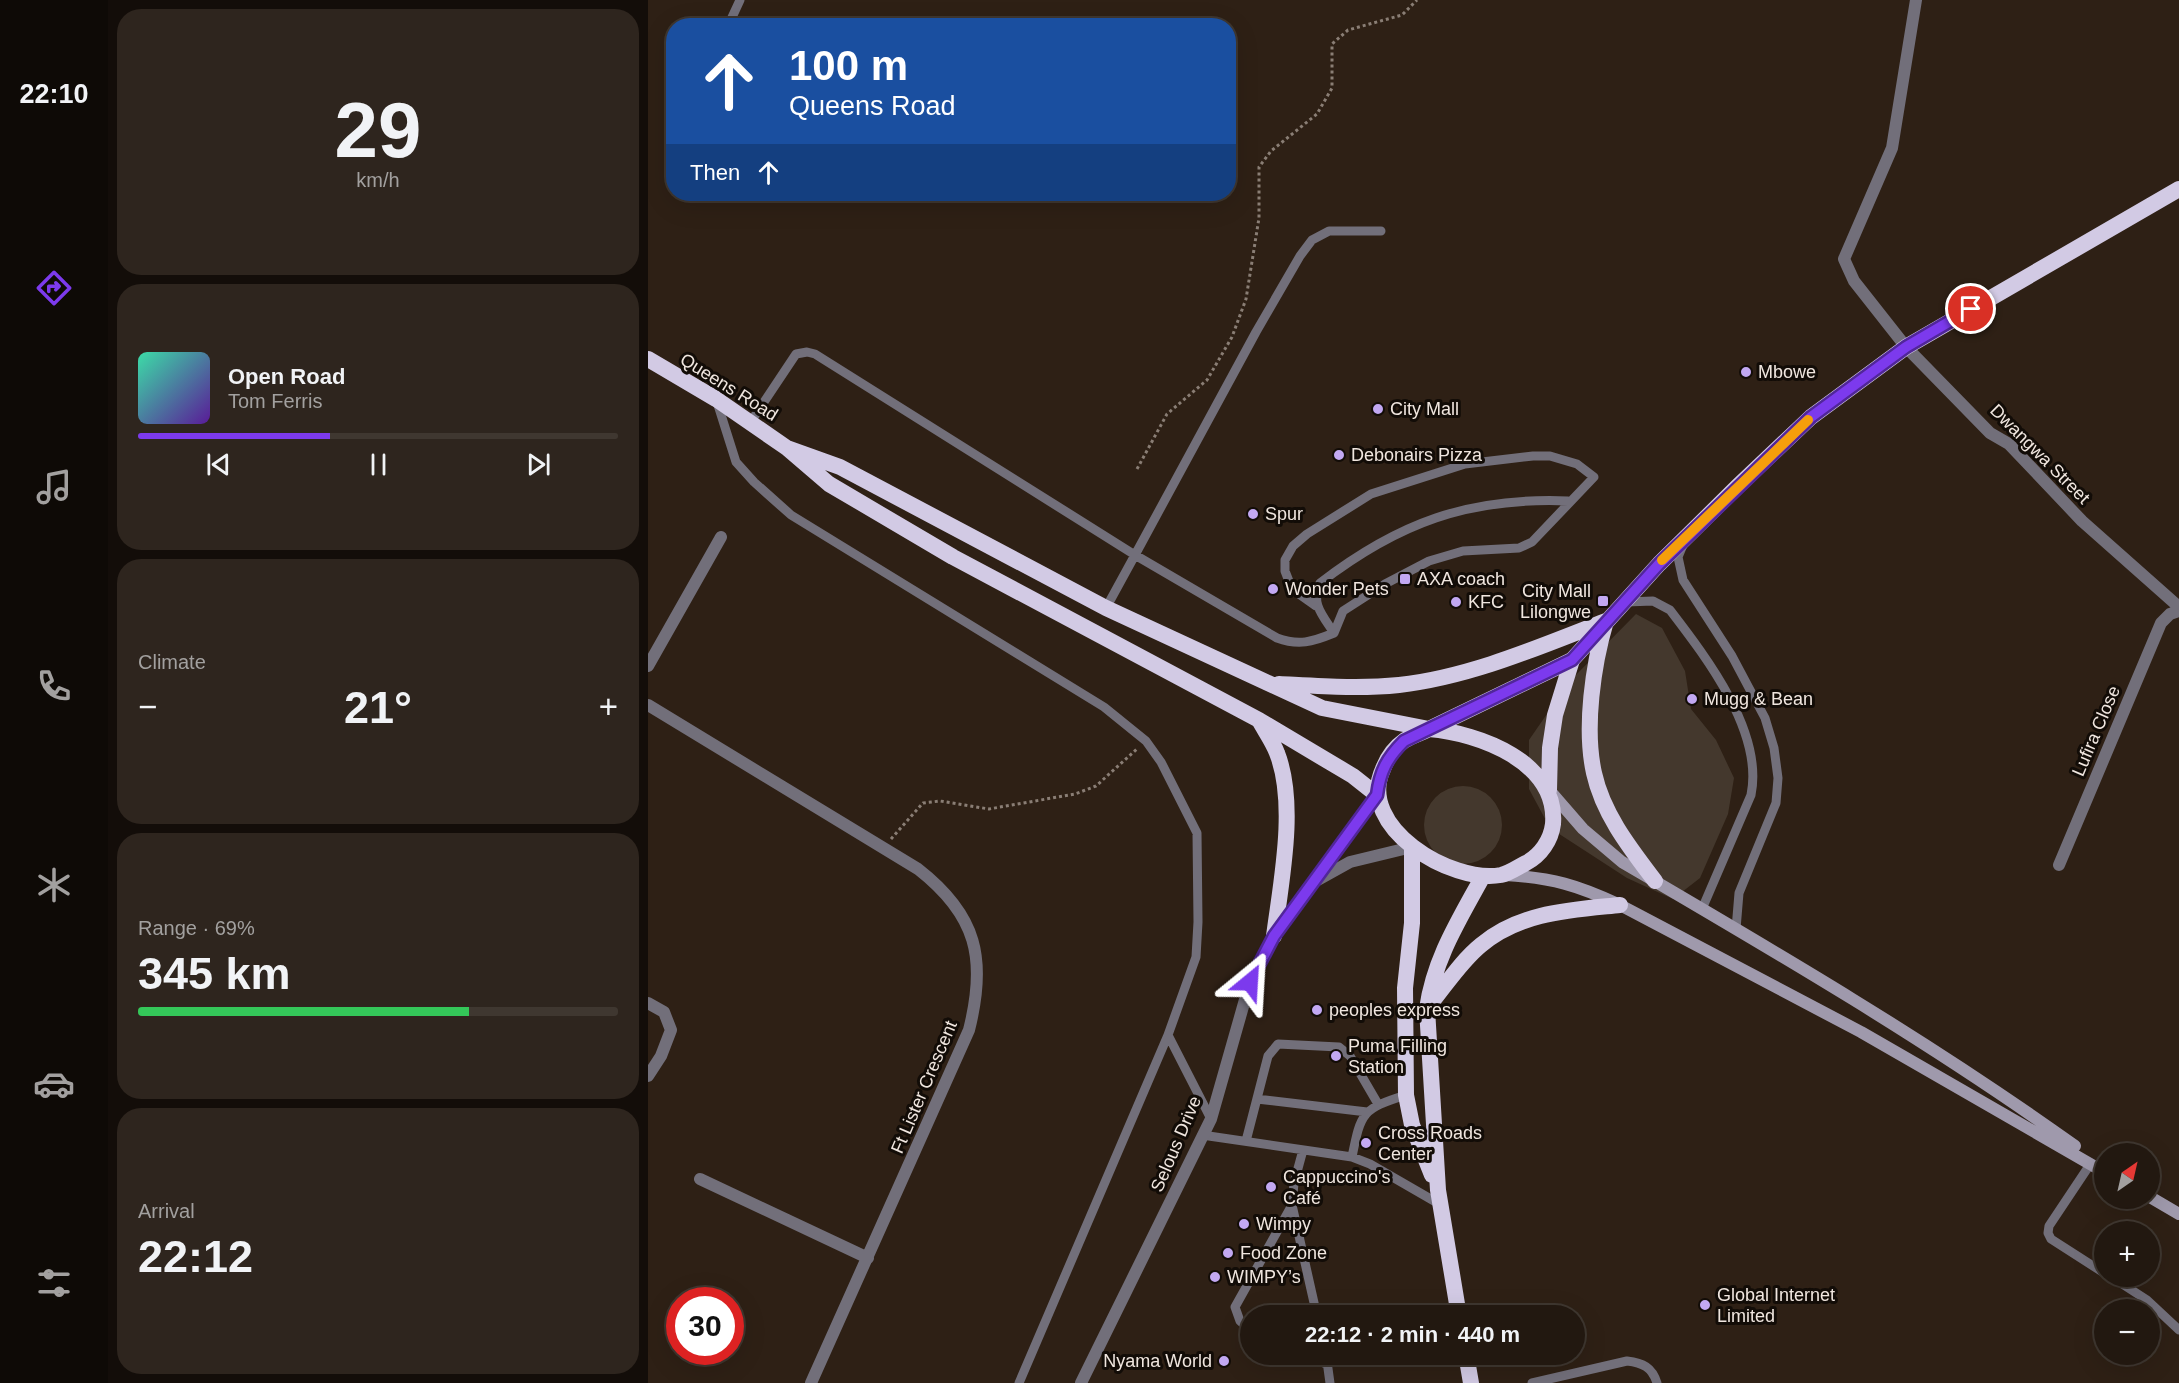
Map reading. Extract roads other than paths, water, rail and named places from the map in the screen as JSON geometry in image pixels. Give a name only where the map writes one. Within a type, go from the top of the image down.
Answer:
[{"type":"highway","points":[[1377,795],[1379,776],[1388,758],[1404,741],[1572,660],[1621,604],[1811,417],[1906,347],[2179,189]]},
{"type":"highway","name":"Queens Road","points":[[648,359],[716,399],[788,448]]},
{"type":"highway","points":[[788,448],[840,467],[1106,608],[1322,708],[1429,729],[1458,731],[1487,742],[1514,756],[1549,790]]},
{"type":"highway","points":[[788,448],[829,484],[953,557],[1259,720],[1353,776],[1377,795],[1388,818],[1412,847],[1452,870],[1483,876],[1504,875],[1530,861],[1545,846],[1552,832],[1553,817],[1549,790],[1550,748],[1555,715],[1572,660]]},
{"type":"highway","points":[[1269,684],[1347,687],[1398,685],[1431,680],[1513,657],[1606,621]]},
{"type":"highway","points":[[1606,621],[1594,679],[1592,740],[1594,772],[1606,805],[1623,839],[1655,881]]},
{"type":"highway","points":[[1259,720],[1277,753],[1284,785],[1282,870],[1274,936]]},
{"type":"highway","points":[[1412,847],[1412,924],[1405,988],[1406,1095],[1412,1125],[1440,1197]]},
{"type":"highway","points":[[1457,1305],[1440,1197],[1427,1009],[1431,982],[1443,949],[1483,876]]},
{"type":"highway","points":[[1427,1009],[1480,945],[1514,924],[1546,914],[1620,905]]},
{"type":"highway","points":[[1468,1365],[1471,1383]]},
{"type":"main road","points":[[1549,790],[1599,845],[1977,1077],[2094,1163]]},
{"type":"main road","points":[[1504,875],[1557,880],[1579,886],[1620,905],[1861,1032],[2094,1165]]},
{"type":"main road","points":[[2160,1203],[2179,1214]]},
{"type":"street","name":"Dwangwa Street","points":[[1916,0],[1892,148],[1844,259],[1854,281],[1906,347],[1990,433],[2009,444],[2082,521],[2176,611]]},
{"type":"street","points":[[648,666],[720,537]]},
{"type":"street","name":"Lufira Close","points":[[2059,864],[2161,623],[2176,611]]},
{"type":"street","name":"Ft Lister Crescent","points":[[648,705],[925,874],[953,903],[966,923],[975,948],[979,976],[969,1030],[811,1383]]},
{"type":"street","name":"Selous Drive","points":[[1081,1383],[1210,1119],[1250,982],[1274,936],[1377,795]]},
{"type":"street","name":"Selous Drive","points":[[1310,884],[1350,862],[1412,847]]},
{"type":"street","points":[[648,1003],[664,1012],[671,1030],[661,1056],[648,1076]]},
{"type":"street","points":[[700,1179],[868,1258]]},
{"type":"lane","points":[[732,18],[741,0]]},
{"type":"lane","points":[[1106,608],[1256,332],[1300,256],[1312,240],[1329,231],[1382,231]]},
{"type":"lane","points":[[750,423],[796,354],[807,352],[815,354],[1135,555],[1284,640],[1298,644],[1311,643],[1334,633],[1343,612],[1385,584],[1429,561],[1463,551],[1519,548],[1532,542],[1568,501],[1594,477],[1577,464],[1550,456],[1465,464],[1371,494],[1306,534],[1293,546],[1285,560],[1285,571],[1292,589],[1316,606],[1334,633]]},
{"type":"lane","points":[[716,399],[736,462],[791,515],[1104,707],[1146,741],[1161,762],[1197,833],[1196,957],[1168,1035],[1019,1383]]},
{"type":"lane","points":[[1316,606],[1315,593],[1320,583],[1377,544],[1421,521],[1499,504],[1568,501]]},
{"type":"lane","points":[[1687,537],[1678,557],[1678,569],[1766,718],[1774,748],[1778,778],[1776,803],[1738,893],[1736,929]]},
{"type":"lane","points":[[1621,604],[1637,600],[1653,601],[1670,610],[1734,708],[1748,740],[1755,776],[1750,795],[1702,909]]},
{"type":"lane","points":[[1168,1035],[1210,1119]]},
{"type":"lane","points":[[1246,1141],[1268,1056],[1278,1044],[1339,1047],[1350,1056],[1378,1104]]},
{"type":"lane","points":[[1352,1157],[1359,1123],[1367,1112],[1378,1104],[1406,1095]]},
{"type":"lane","points":[[1257,1099],[1367,1112]]},
{"type":"lane","points":[[1202,1135],[1352,1157],[1440,1197]]},
{"type":"lane","points":[[1303,1150],[1294,1184],[1292,1205],[1315,1305]]},
{"type":"lane","points":[[2091,1164],[2049,1226],[2048,1233],[2051,1239],[2094,1267]]},
{"type":"lane","points":[[1240,1321],[1235,1307],[1292,1205]]},
{"type":"lane","points":[[2127,1287],[2147,1300],[2179,1330]]},
{"type":"lane","points":[[1532,1383],[1558,1380],[1627,1361],[1642,1363],[1654,1372],[1657,1383]]},
{"type":"lane","points":[[1328,1365],[1330,1383]]},
{"type":"place","name":"Mbowe","points":[[1746,372]]},
{"type":"place","name":"City Mall","points":[[1378,409]]},
{"type":"place","name":"Debonairs Pizza","points":[[1339,455]]},
{"type":"place","name":"Spur","points":[[1253,514]]},
{"type":"place","name":"AXA coach","points":[[1405,579]]},
{"type":"place","name":"Wonder Pets","points":[[1273,589]]},
{"type":"place","name":"City Mall Lilongwe","points":[[1603,601]]},
{"type":"place","name":"KFC","points":[[1456,602]]},
{"type":"place","name":"Mugg & Bean","points":[[1692,699]]},
{"type":"place","name":"peoples express","points":[[1317,1010]]},
{"type":"place","name":"Puma Filling Station","points":[[1336,1056]]},
{"type":"place","name":"Cross Roads Center","points":[[1366,1143]]},
{"type":"place","name":"Cappuccino's Café","points":[[1271,1187]]},
{"type":"place","name":"Wimpy","points":[[1244,1224]]},
{"type":"place","name":"Food Zone","points":[[1228,1253]]},
{"type":"place","name":"WIMPY’s","points":[[1215,1277]]},
{"type":"place","name":"Global Internet Limited","points":[[1705,1305]]},
{"type":"place","name":"Nyama World","points":[[1224,1361]]}]
